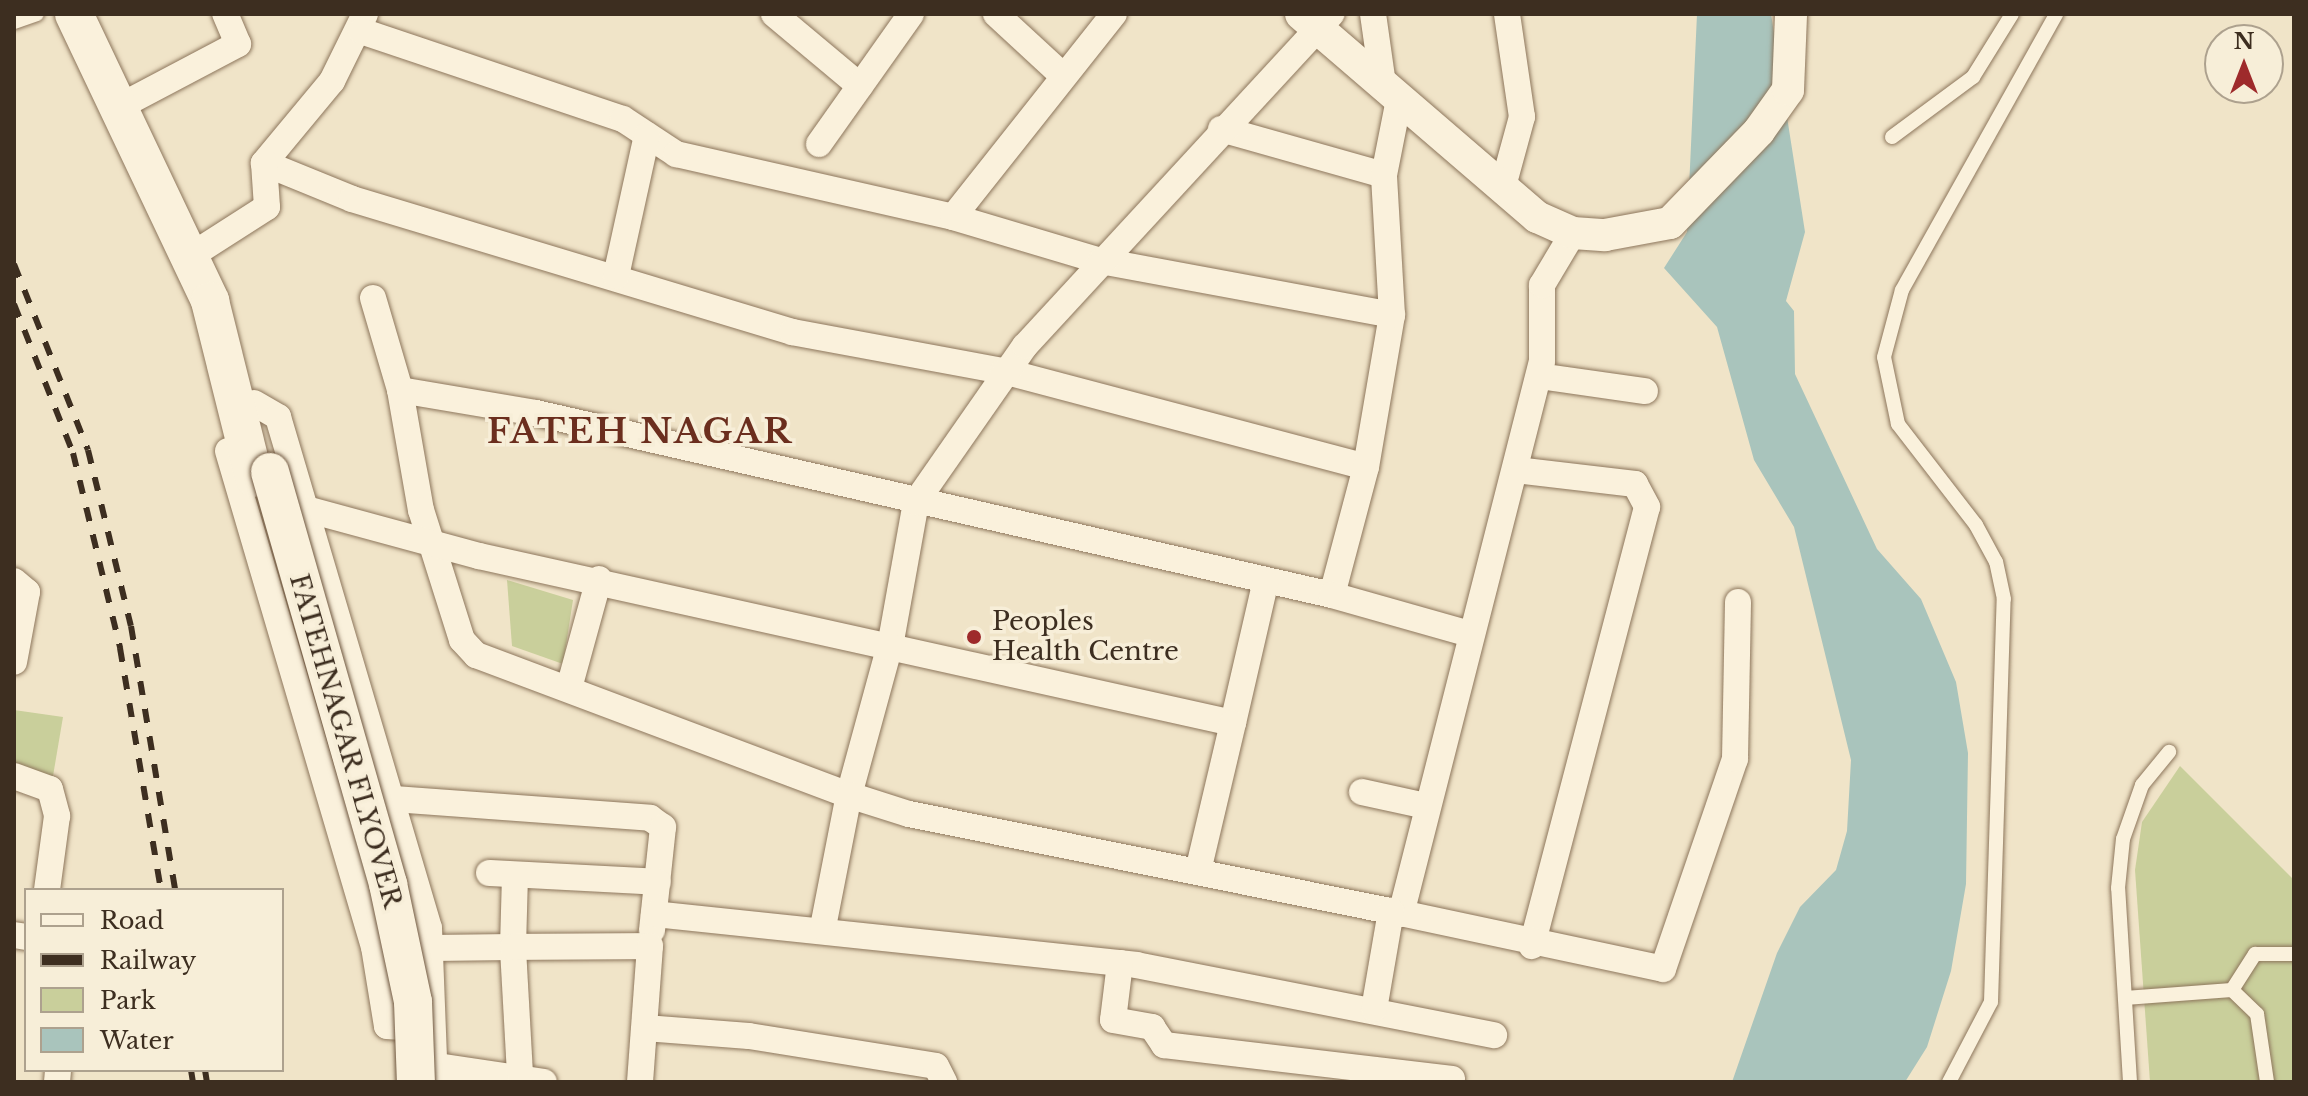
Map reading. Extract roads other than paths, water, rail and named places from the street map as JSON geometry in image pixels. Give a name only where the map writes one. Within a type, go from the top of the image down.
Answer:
[{"type":"main road","points":[[74,14],[210,301],[246,407]]},
{"type":"main road","points":[[89,14],[203,248],[246,407]]},
{"type":"main road","name":"FATEHNAGAR FLYOVER","points":[[246,407],[380,925],[395,1007],[398,1082]]},
{"type":"main road","name":"FATEHNAGAR FLYOVER","points":[[262,475],[388,884],[429,1077]]},
{"type":"street","points":[[132,100],[238,44],[225,14]]},
{"type":"street","points":[[774,14],[860,86]]},
{"type":"street","points":[[819,144],[911,14]]},
{"type":"street","points":[[996,14],[1062,75]]},
{"type":"street","points":[[953,217],[1062,75],[1114,14]]},
{"type":"street","points":[[1332,595],[1366,467],[1392,315],[1384,175],[1391,91],[1373,14]]},
{"type":"street","points":[[1502,190],[1522,117],[1507,14]]},
{"type":"street","points":[[823,927],[849,795],[889,650],[916,502],[1003,371],[1317,20],[1502,190],[1573,233],[1640,233],[1670,223],[1788,90],[1791,14]]},
{"type":"street","points":[[203,248],[267,207],[264,163],[313,108],[363,22],[623,119],[676,154],[773,180],[953,217],[1101,261],[1392,315]]},
{"type":"street","points":[[1221,129],[1384,175]]},
{"type":"street","points":[[616,276],[647,135]]},
{"type":"street","points":[[264,163],[352,199],[616,276],[792,332],[1003,371],[1366,467]]},
{"type":"street","points":[[1374,1009],[1396,912],[1539,376],[1542,285],[1573,233]]},
{"type":"street","points":[[373,298],[400,390],[430,540],[462,640],[476,655],[849,795],[909,814],[1396,912],[1532,946],[1663,969],[1735,759],[1738,602]]},
{"type":"street","points":[[1539,376],[1645,391]]},
{"type":"street","points":[[400,390],[536,413],[1265,584],[1332,595],[1470,634]]},
{"type":"street","points":[[437,1029],[387,1026],[374,947],[225,438],[246,407],[278,417],[394,799],[432,948],[437,1029],[429,1077],[532,1079],[513,947],[515,875]]},
{"type":"street","points":[[1516,470],[1635,484],[1647,507],[1532,946]]},
{"type":"street","points":[[306,509],[889,650],[1233,723]]},
{"type":"street","points":[[569,688],[599,579]]},
{"type":"street","points":[[14,581],[27,592],[20,658],[14,662]]},
{"type":"street","points":[[1198,871],[1265,584]]},
{"type":"street","points":[[14,776],[50,789],[57,816],[47,888]]},
{"type":"street","points":[[1362,792],[1426,806]]},
{"type":"street","points":[[394,799],[624,810],[650,818],[663,827],[640,1082]]},
{"type":"street","points":[[489,873],[658,882]]},
{"type":"street","points":[[654,914],[823,927],[1120,963],[1374,1009],[1494,1035]]},
{"type":"street","points":[[432,948],[650,946]]},
{"type":"street","points":[[1120,963],[1113,1020],[1152,1027],[1164,1045],[1452,1079]]},
{"type":"street","points":[[645,1028],[749,1036],[936,1066],[944,1082]]},
{"type":"lane","points":[[14,22],[37,14]]},
{"type":"lane","points":[[1892,137],[1973,77],[2012,14]]},
{"type":"lane","points":[[1949,1082],[1991,1002],[2004,599],[1996,562],[1976,525],[1898,424],[1884,357],[1902,290],[2056,14]]},
{"type":"lane","points":[[2130,1082],[2125,998],[2123,839],[2142,785],[2169,752]]},
{"type":"lane","points":[[2232,990],[2255,954],[2294,954]]},
{"type":"lane","points":[[2125,998],[2232,990],[2257,1014],[2267,1082]]},
{"type":"water","points":[[1697,14],[1771,14],[1805,232],[1786,301],[1794,311],[1795,374],[1877,549],[1921,599],[1956,682],[1968,753],[1966,884],[1951,971],[1927,1047],[1905,1082],[1732,1082],[1777,953],[1800,907],[1836,870],[1847,831],[1851,760],[1794,527],[1754,460],[1717,327],[1664,268],[1687,232]]},
{"type":"railway","points":[[14,264],[88,450],[131,626],[175,888]]},
{"type":"railway","points":[[14,304],[73,453],[120,648],[161,888]]},
{"type":"railway","points":[[191,1072],[193,1082]]},
{"type":"railway","points":[[205,1072],[207,1082]]},
{"type":"place","name":"Peoples Health Centre","points":[[974,637]]},
{"type":"district","name":"FATEH NAGAR","points":[[640,432]]}]
